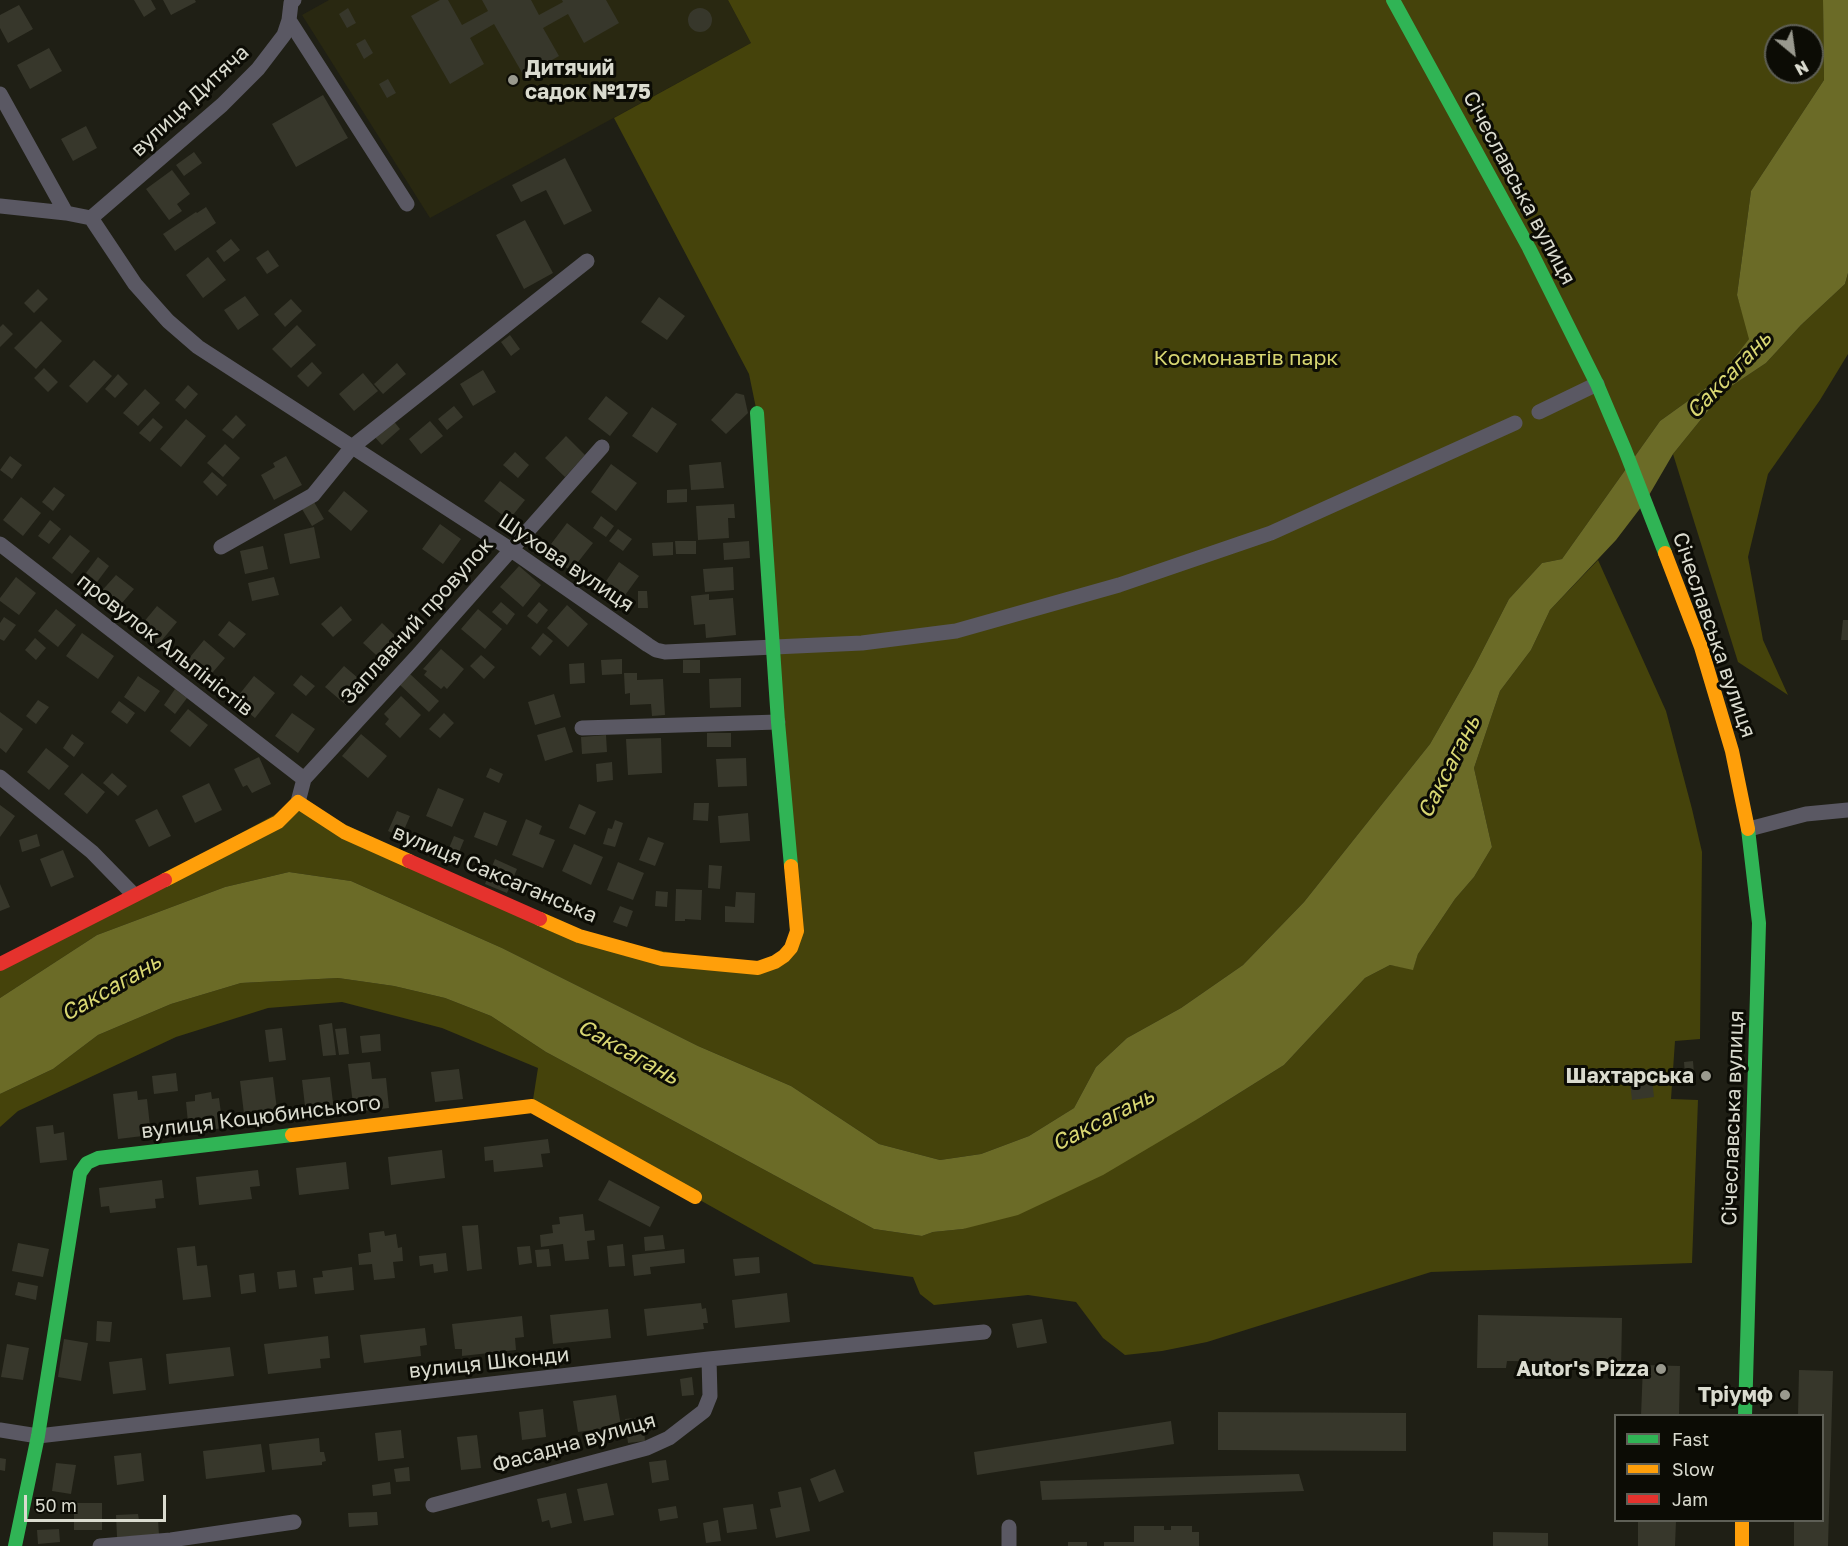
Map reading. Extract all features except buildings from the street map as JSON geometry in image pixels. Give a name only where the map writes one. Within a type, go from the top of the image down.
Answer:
[{"type":"street","name":"вулиця Дитяча","points":[[91,218],[222,105],[277,47],[284,35],[291,3],[294,0]]},
{"type":"street","name":"Січеславська вулиця","points":[[1393,0],[1529,248],[1597,384],[1701,647],[1742,792],[1756,879],[1759,923],[1746,1414]]},
{"type":"street","points":[[289,20],[407,204]]},
{"type":"street","points":[[0,94],[66,213]]},
{"type":"street","points":[[0,206],[91,218]]},
{"type":"street","name":"Шухова вулиця","points":[[91,218],[135,284],[198,347],[510,549],[656,650],[664,652],[862,643],[956,631],[1119,585],[1270,532],[1515,423]]},
{"type":"street","points":[[221,547],[313,495],[352,447],[587,261]]},
{"type":"street","points":[[1539,412],[1597,384]]},
{"type":"street","name":"вулиця Саксаганська","points":[[298,802],[344,832],[579,936],[662,959],[758,968],[784,956],[791,948],[797,931],[778,722],[757,412]]},
{"type":"street","name":"Заплавний провулок","points":[[298,802],[304,779],[418,655],[602,447]]},
{"type":"street","name":"провулок Альпіністів","points":[[0,544],[304,779]]},
{"type":"street","points":[[582,728],[778,722]]},
{"type":"street","points":[[0,777],[92,852],[134,895]]},
{"type":"street","points":[[0,964],[278,822],[298,802]]},
{"type":"street","points":[[1749,828],[1806,814],[1848,810]]},
{"type":"street","name":"вулиця Коцюбинського","points":[[15,1546],[38,1436],[80,1173],[87,1163],[98,1158],[532,1106],[695,1197]]},
{"type":"street","name":"вулиця Шконди","points":[[0,1430],[38,1436],[709,1359],[984,1332]]},
{"type":"street","name":"Фасадна вулиця","points":[[433,1505],[647,1448],[669,1438],[705,1411],[710,1396],[709,1359]]},
{"type":"street","points":[[100,1546],[171,1540],[294,1522]]},
{"type":"street","points":[[1742,1522],[1742,1546]]},
{"type":"street","points":[[1009,1527],[1010,1546]]},
{"type":"shaded area","name":"Дитячий садок №175","points":[[329,0],[728,0],[751,43],[430,218],[302,15]]},
{"type":"green space","name":"Космонавтів парк","points":[[728,0],[1823,0],[1823,24],[1764,24],[1764,84],[1821,84],[1751,191],[1737,295],[1750,338],[1717,380],[1660,421],[1562,559],[1542,563],[1509,599],[1430,744],[1304,902],[1243,965],[1181,1008],[1127,1038],[1096,1067],[1074,1108],[1029,1136],[981,1154],[940,1160],[879,1144],[791,1086],[698,1046],[502,948],[351,881],[289,872],[225,887],[97,935],[0,998],[0,964],[298,802],[579,936],[758,968],[791,948],[757,413],[749,374],[614,118],[751,43]]},
{"type":"green space","points":[[1848,273],[1848,354],[1820,400],[1768,474],[1748,557],[1763,640],[1788,695],[1738,662],[1673,454],[1724,391],[1766,363],[1801,325],[1845,284]]},
{"type":"green space","points":[[1598,560],[1666,711],[1702,852],[1700,1039],[1675,1041],[1671,1099],[1698,1100],[1692,1263],[1431,1272],[1207,1342],[1162,1351],[1125,1355],[1103,1338],[1076,1302],[1028,1295],[934,1305],[920,1294],[913,1277],[814,1264],[532,1106],[538,1068],[442,1028],[342,1002],[268,1008],[176,1037],[18,1111],[0,1127],[0,1094],[53,1069],[98,1035],[171,1004],[241,983],[338,978],[394,986],[445,998],[491,1016],[546,1052],[874,1229],[922,1236],[933,1232],[963,1229],[1201,1117],[1284,1065],[1365,978],[1390,965],[1413,969],[1418,954],[1455,899],[1474,877],[1492,847],[1474,768],[1500,691],[1531,650],[1550,610]]},
{"type":"water","name":"Саксагань","points":[[1823,0],[1848,0],[1848,273],[1845,284],[1801,325],[1766,363],[1724,391],[1673,454],[1645,502],[1616,540],[1550,610],[1531,650],[1500,691],[1474,768],[1492,847],[1474,877],[1455,899],[1418,954],[1413,970],[1390,965],[1365,978],[1284,1065],[1103,1175],[1018,1215],[963,1229],[933,1232],[922,1236],[874,1229],[546,1052],[491,1016],[445,998],[394,986],[338,978],[241,983],[171,1004],[98,1035],[53,1069],[0,1094],[0,998],[97,935],[225,887],[289,872],[351,881],[502,948],[698,1046],[791,1086],[879,1144],[940,1160],[981,1154],[1029,1136],[1074,1108],[1096,1067],[1127,1038],[1181,1008],[1243,965],[1304,902],[1430,744],[1509,599],[1542,563],[1562,559],[1660,421],[1717,380],[1749,339],[1737,295],[1751,191],[1821,84],[1824,84]]},
{"type":"traffic: fast","points":[[1393,0],[1529,248],[1597,384],[1665,553]]},
{"type":"traffic: fast","points":[[757,413],[778,722],[791,866]]},
{"type":"traffic: fast","points":[[1745,1414],[1759,923],[1748,829]]},
{"type":"traffic: fast","points":[[15,1546],[38,1436],[80,1173],[87,1163],[98,1158],[292,1135]]},
{"type":"traffic: slow","points":[[1665,553],[1701,647],[1732,751],[1748,829]]},
{"type":"traffic: slow","points":[[165,880],[278,822],[298,802],[344,832],[409,861]]},
{"type":"traffic: slow","points":[[540,919],[579,936],[662,959],[758,968],[784,956],[791,948],[797,931],[791,866]]},
{"type":"traffic: slow","points":[[292,1135],[532,1106],[695,1197]]},
{"type":"traffic: slow","points":[[1742,1522],[1742,1546]]},
{"type":"traffic: jam","points":[[409,861],[540,919]]},
{"type":"traffic: jam","points":[[0,964],[165,880]]},
{"type":"place","name":"Дитячий садок №175","points":[[513,80]]},
{"type":"place","name":"Шахтарська","points":[[1706,1076]]},
{"type":"place","name":"Autor's Pizza","points":[[1661,1369]]},
{"type":"place","name":"Тріумф","points":[[1785,1395]]}]
